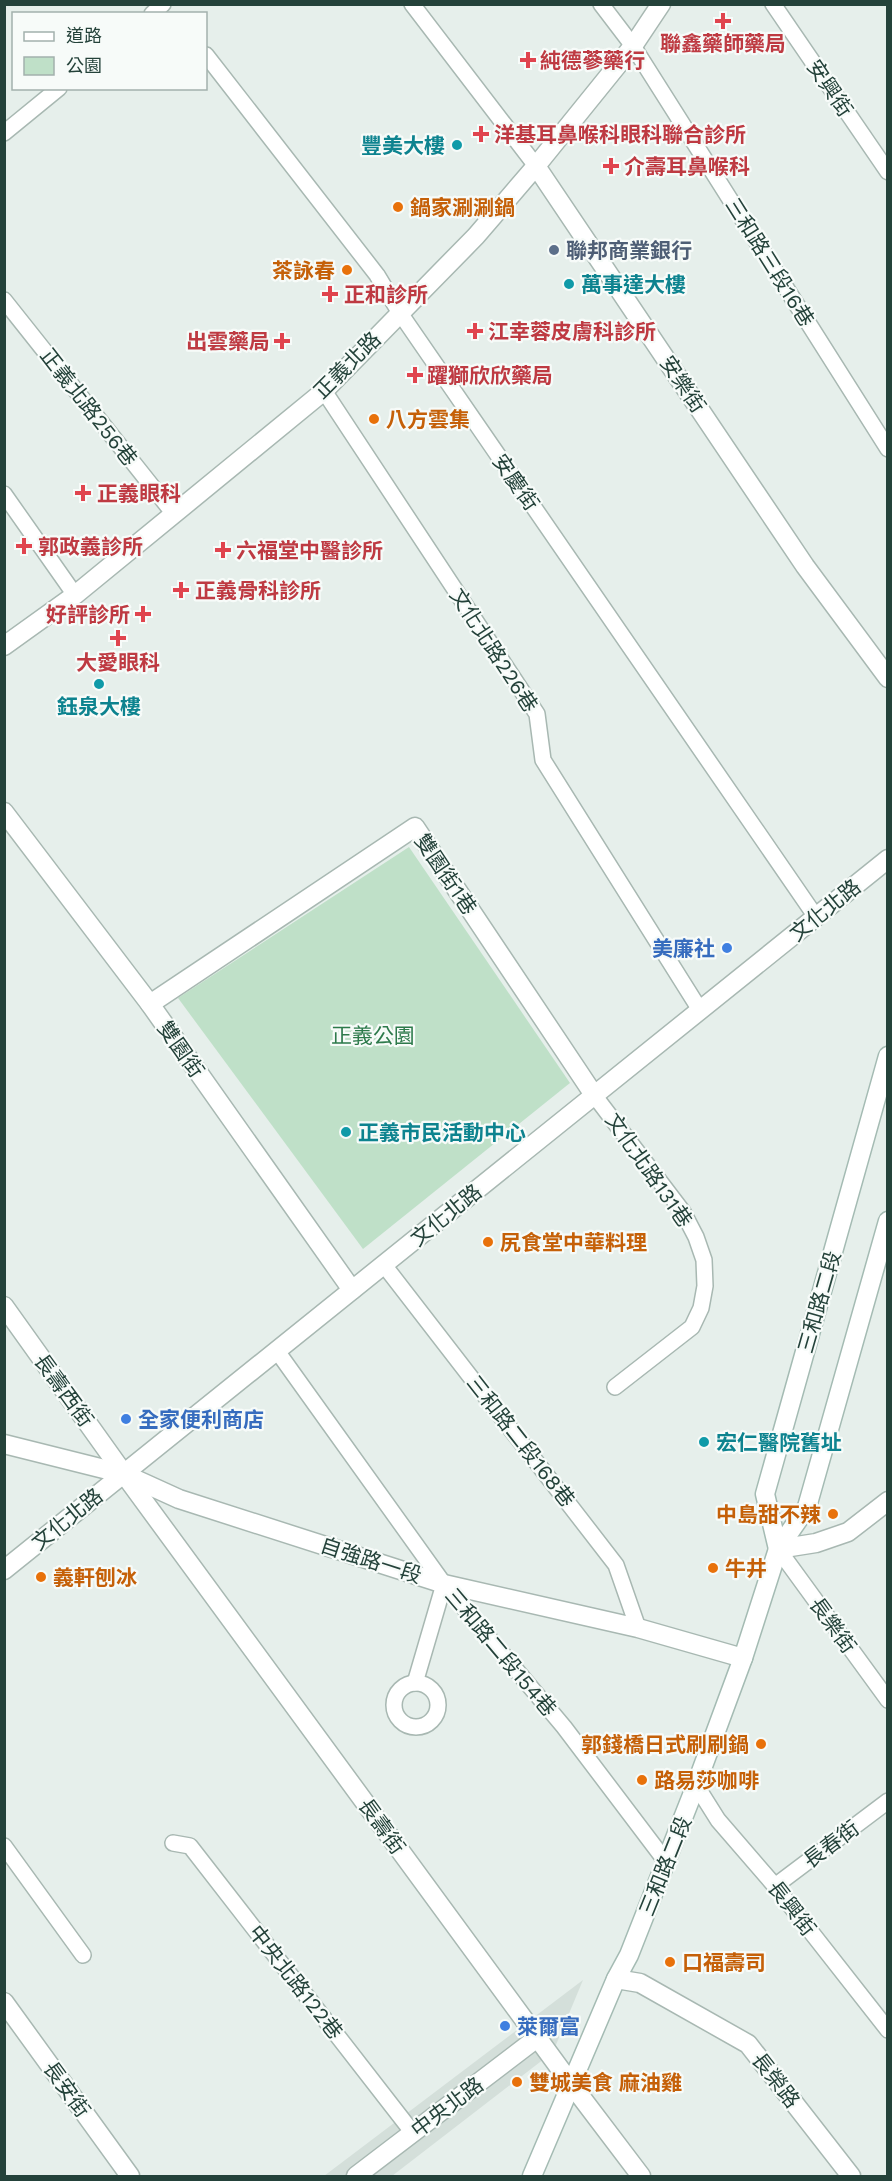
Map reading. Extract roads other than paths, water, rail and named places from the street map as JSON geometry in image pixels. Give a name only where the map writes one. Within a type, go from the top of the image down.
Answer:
[{"type":"street","name":"正義北路","points":[[4,646],[75,595],[324,391],[476,237],[633,46],[661,4]]},
{"type":"street","name":"安樂街","points":[[536,166],[805,566],[888,678]]},
{"type":"street","name":"雙園街","points":[[4,812],[150,1004],[352,1290]]},
{"type":"street","name":"雙園街1巷","points":[[150,1004],[415,827],[594,1095]]},
{"type":"street","name":"文化北路","points":[[4,1570],[888,859]]},
{"type":"street","name":"三和路二段","points":[[778,1549],[765,1494],[888,1056]]},
{"type":"street","name":"三和路二段","points":[[532,2176],[667,1863],[743,1658],[778,1549],[807,1507],[888,1221]]},
{"type":"street","name":"長壽西街","points":[[4,1306],[124,1474]]},
{"type":"street","name":"自強路一段","points":[[4,1444],[124,1474],[179,1500],[444,1584],[638,1628],[743,1658]]},
{"type":"street","name":"長壽街","points":[[124,1474],[537,2038],[642,2176]]},
{"type":"street","points":[[778,1549],[816,1543],[848,1532],[888,1501]]},
{"type":"street","name":"長榮路","points":[[616,1979],[640,1983],[748,2043],[851,2176]]},
{"type":"street","name":"長安街","points":[[4,2002],[130,2176]]},
{"type":"street","name":"中央北路","points":[[356,2176],[537,2038]]},
{"type":"lane","name":"安樂街","points":[[412,4],[536,166]]},
{"type":"lane","name":"三和路三段16巷","points":[[601,4],[633,46],[888,449]]},
{"type":"lane","name":"安興街","points":[[773,4],[888,172]]},
{"type":"lane","name":"安慶街","points":[[207,56],[377,274],[400,313],[816,917]]},
{"type":"lane","points":[[4,133],[57,90]]},
{"type":"lane","name":"正義北路256巷","points":[[4,300],[174,514]]},
{"type":"lane","name":"文化北路226巷","points":[[324,391],[537,714],[543,760],[700,1010]]},
{"type":"lane","points":[[4,494],[75,595]]},
{"type":"lane","name":"文化北路131巷","points":[[594,1095],[683,1212],[696,1237],[704,1260],[705,1286],[701,1308],[692,1327],[615,1387]]},
{"type":"lane","name":"三和路二段168巷","points":[[384,1265],[616,1565],[638,1628]]},
{"type":"lane","name":"三和路二段154巷","points":[[276,1351],[444,1584],[564,1727],[667,1863]]},
{"type":"lane","name":"長樂街","points":[[778,1549],[888,1700]]},
{"type":"lane","points":[[415,1683],[444,1584]]},
{"type":"lane","name":"長興街","points":[[696,1785],[718,1820],[775,1886],[888,2030]]},
{"type":"lane","name":"長春街","points":[[775,1886],[888,1801]]},
{"type":"lane","name":"中央北路122巷","points":[[173,1843],[190,1846],[413,2133]]},
{"type":"lane","points":[[4,1846],[83,1955]]},
{"type":"place","name":"聯鑫藥師藥局","points":[[723,21]]},
{"type":"place","name":"純德蔘藥行","points":[[528,60]]},
{"type":"place","name":"洋基耳鼻喉科眼科聯合診所","points":[[481,134]]},
{"type":"place","name":"豐美大樓","points":[[457,145]]},
{"type":"place","name":"介壽耳鼻喉科","points":[[611,166]]},
{"type":"place","name":"鍋家涮涮鍋","points":[[398,207]]},
{"type":"place","name":"聯邦商業銀行","points":[[554,250]]},
{"type":"place","name":"茶詠春","points":[[347,270]]},
{"type":"place","name":"萬事達大樓","points":[[569,284]]},
{"type":"place","name":"正和診所","points":[[330,294]]},
{"type":"place","name":"江幸蓉皮膚科診所","points":[[475,331]]},
{"type":"place","name":"出雲藥局","points":[[282,341]]},
{"type":"place","name":"躍獅欣欣藥局","points":[[415,375]]},
{"type":"place","name":"八方雲集","points":[[374,419]]},
{"type":"place","name":"正義眼科","points":[[83,493]]},
{"type":"place","name":"郭政義診所","points":[[24,546]]},
{"type":"place","name":"六福堂中醫診所","points":[[223,550]]},
{"type":"place","name":"正義骨科診所","points":[[181,590]]},
{"type":"place","name":"好評診所","points":[[143,614]]},
{"type":"place","name":"大愛眼科","points":[[118,638]]},
{"type":"place","name":"鈺泉大樓","points":[[99,684]]},
{"type":"place","name":"美廉社","points":[[727,948]]},
{"type":"place","name":"正義市民活動中心","points":[[346,1132]]},
{"type":"place","name":"尻食堂中華料理","points":[[488,1242]]},
{"type":"place","name":"全家便利商店","points":[[126,1419]]},
{"type":"place","name":"宏仁醫院舊址","points":[[704,1442]]},
{"type":"place","name":"中島甜不辣","points":[[833,1514]]},
{"type":"place","name":"牛井","points":[[713,1568]]},
{"type":"place","name":"義軒刨冰","points":[[41,1577]]},
{"type":"place","name":"郭錢橋日式刷刷鍋","points":[[761,1744]]},
{"type":"place","name":"路易莎咖啡","points":[[642,1780]]},
{"type":"place","name":"口福壽司","points":[[670,1962]]},
{"type":"place","name":"萊爾富","points":[[505,2026]]},
{"type":"place","name":"雙城美食 麻油雞","points":[[517,2082]]},
{"type":"park label","name":"正義公園","points":[[373,1035]]}]
